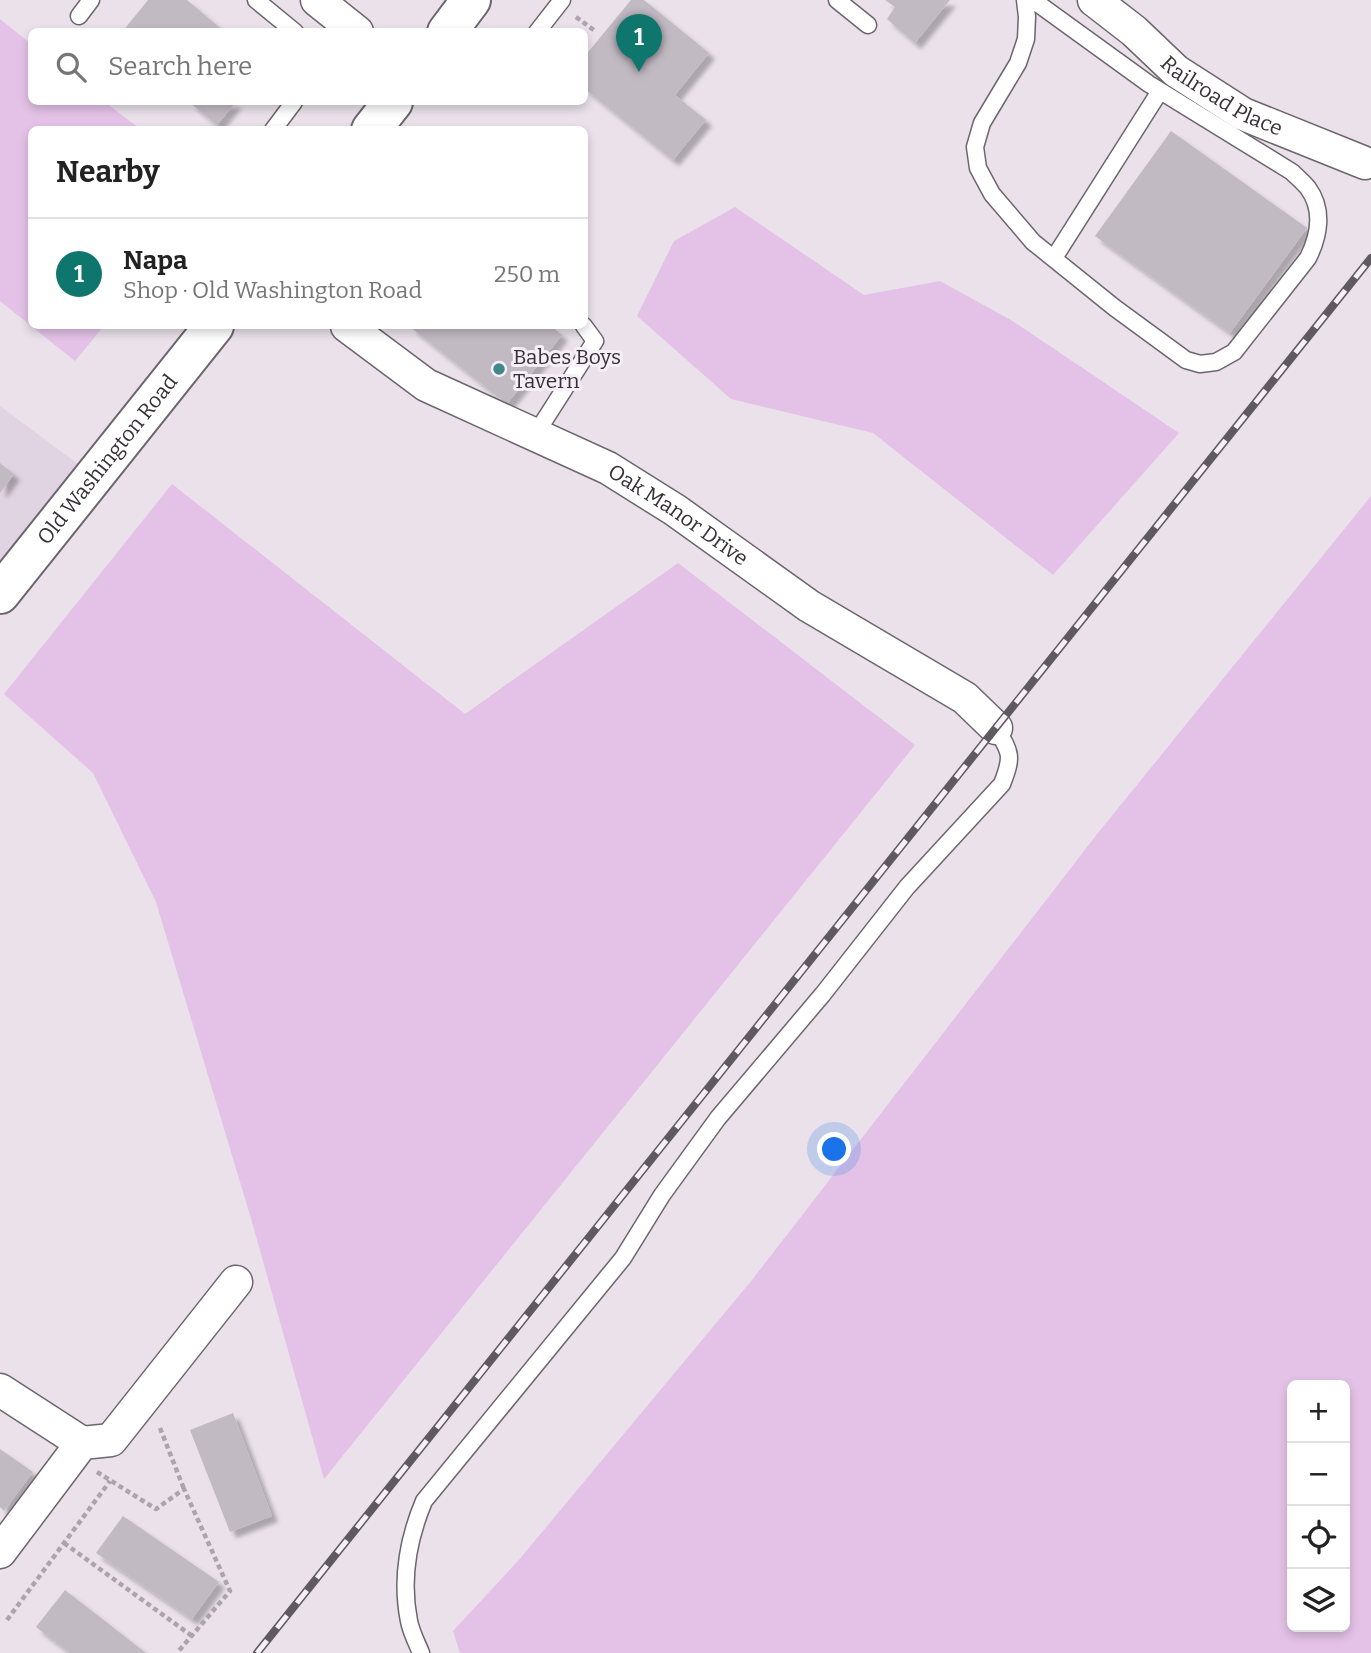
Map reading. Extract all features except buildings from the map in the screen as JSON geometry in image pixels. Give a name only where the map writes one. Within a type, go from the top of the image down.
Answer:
[{"type":"main road","name":"Old Washington Road","points":[[0,594],[212,329]]},
{"type":"street","points":[[317,0],[349,28]]},
{"type":"street","name":"Railroad Place","points":[[1094,0],[1134,31],[1176,71],[1243,114],[1365,163]]},
{"type":"street","name":"Oak Manor Drive","points":[[351,329],[426,385],[608,468],[675,510],[808,606],[965,698],[996,728]]},
{"type":"street","points":[[0,1552],[78,1449],[110,1440],[236,1282]]},
{"type":"street","points":[[0,1390],[78,1449]]},
{"type":"lane","points":[[79,16],[91,0]]},
{"type":"lane","points":[[256,0],[290,28]]},
{"type":"lane","points":[[540,28],[562,0]]},
{"type":"lane","points":[[838,0],[868,25]]},
{"type":"lane","points":[[1025,0],[1026,39],[1018,63],[982,123],[975,147],[978,168],[992,194],[1033,242],[1115,308],[1186,360],[1200,364],[1216,362],[1234,352],[1308,258],[1317,241],[1316,202],[1292,172],[1160,91],[1033,0]]},
{"type":"lane","points":[[1054,258],[1160,91]]},
{"type":"lane","points":[[276,126],[292,105]]},
{"type":"lane","points":[[535,435],[595,341],[586,329]]},
{"type":"lane","points":[[421,1653],[409,1623],[405,1585],[409,1546],[424,1501],[623,1258],[662,1195],[718,1118],[823,993],[907,887],[1002,784],[1010,764],[1008,749],[996,728]]},
{"type":"path","points":[[159,1426],[230,1591],[177,1653]]},
{"type":"path","points":[[78,1449],[110,1480],[156,1509],[184,1489]]},
{"type":"path","points":[[8,1620],[110,1480]]},
{"type":"path","points":[[64,1543],[192,1636]]},
{"type":"shaded area","points":[[0,19],[28,42],[28,105],[109,105],[136,126],[28,126],[28,323],[0,301]]},
{"type":"shaded area","points":[[735,207],[864,295],[940,281],[1011,320],[1179,433],[1053,575],[873,433],[731,399],[637,316],[674,241]]},
{"type":"shaded area","points":[[35,329],[102,329],[75,361]]},
{"type":"shaded area","points":[[0,406],[83,468],[0,571]]},
{"type":"shaded area","points":[[172,484],[465,714],[678,563],[915,745],[324,1479],[252,1222],[156,902],[93,773],[4,694]]},
{"type":"shaded area","points":[[1371,496],[1371,1653],[460,1653],[453,1631],[518,1561],[752,1280],[1098,833]]},
{"type":"railway","points":[[257,1653],[1371,258]]},
{"type":"place","name":"Napa","points":[[639,72]]},
{"type":"place","name":"Babes Boys Tavern","points":[[499,369]]}]
